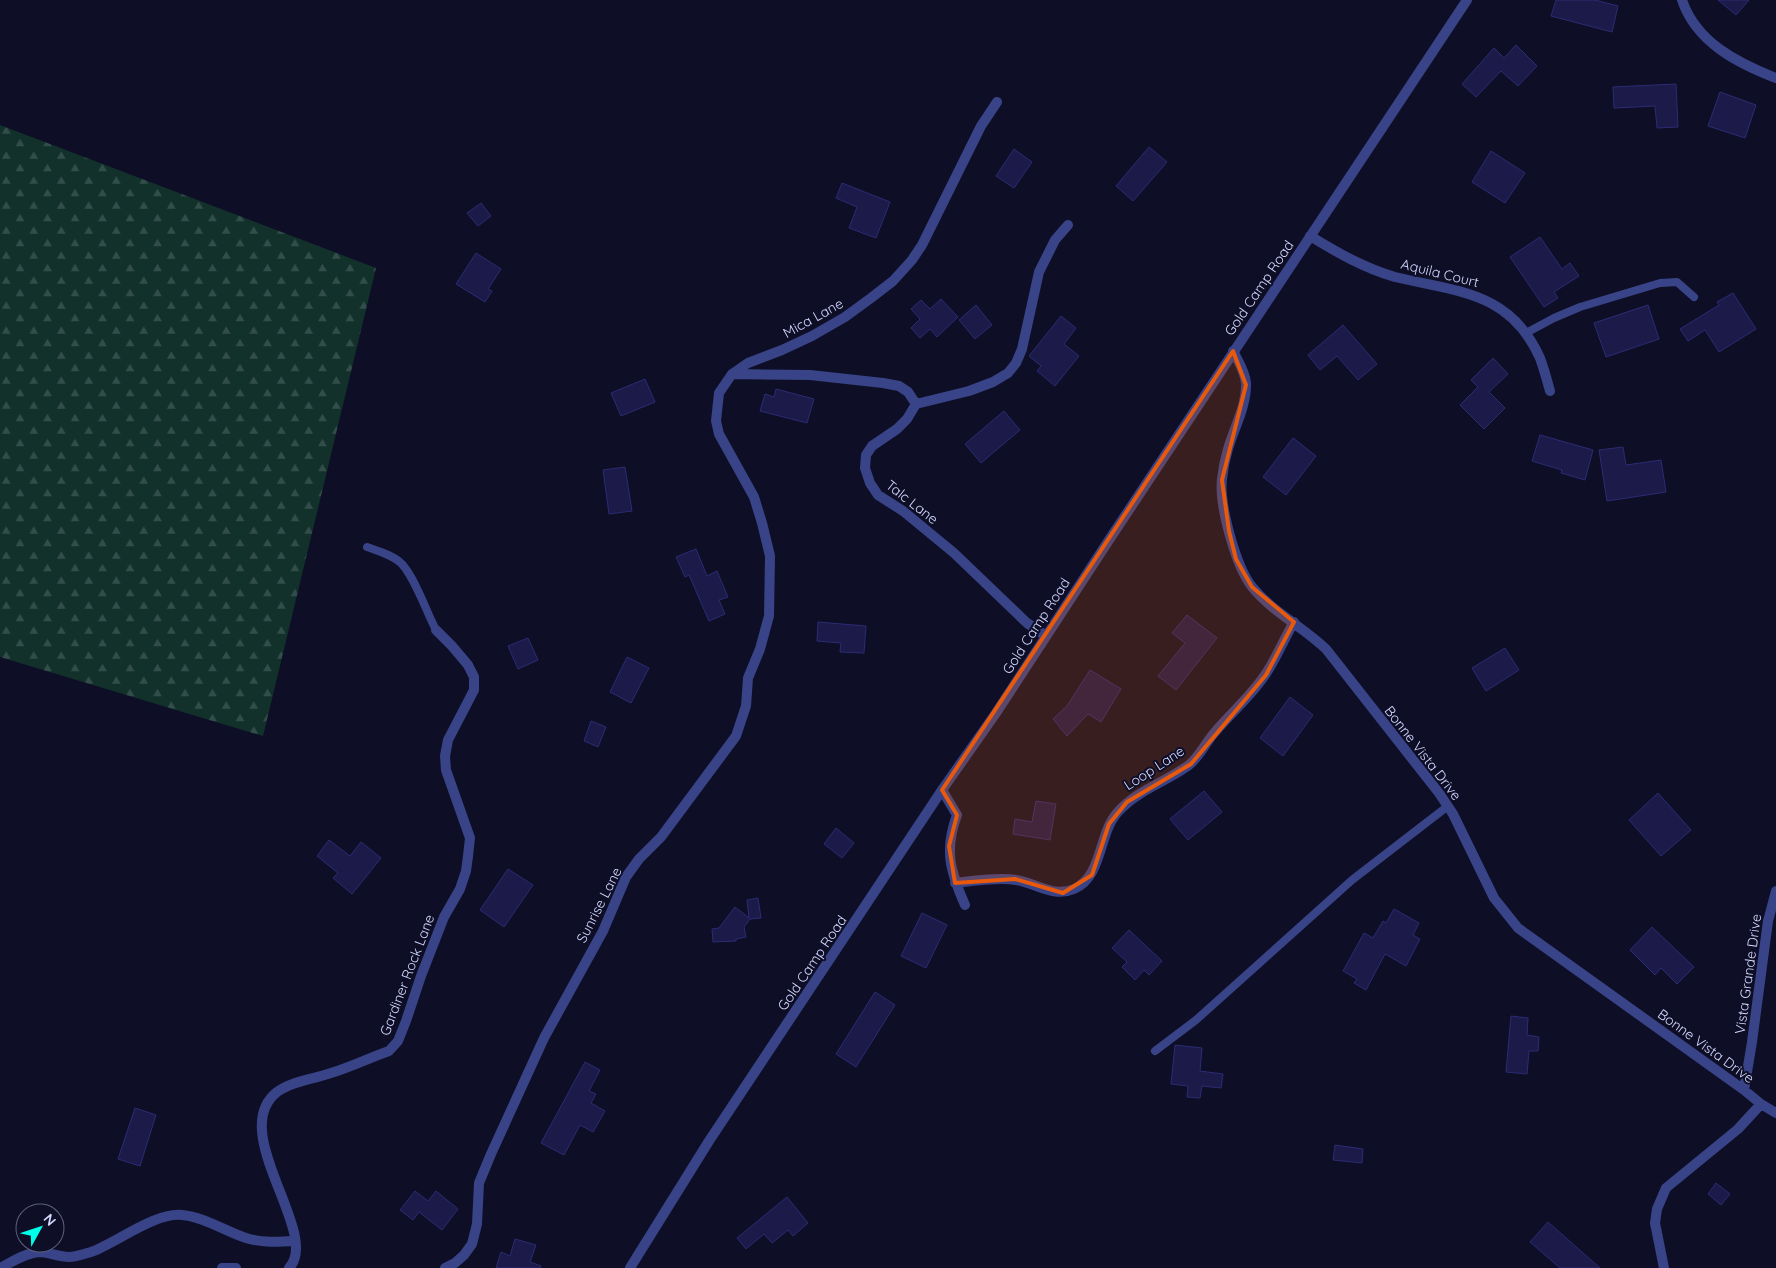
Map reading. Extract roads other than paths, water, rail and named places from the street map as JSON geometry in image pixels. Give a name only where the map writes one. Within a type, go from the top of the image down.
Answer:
[{"type":"street","name":"Gold Camp Road","points":[[630,1268],[709,1141],[942,790],[996,713],[1233,351],[1467,0]]},
{"type":"street","points":[[1682,0],[1698,28],[1716,48],[1735,60],[1776,78]]},
{"type":"street","name":"Mica Lane","points":[[770,556],[754,497],[719,434],[716,421],[720,393],[732,374],[748,363],[792,346],[846,317],[893,281],[912,260],[922,245],[980,126],[998,102]]},
{"type":"street","points":[[732,374],[810,375],[883,383],[898,386],[908,392],[916,404],[969,391],[993,382],[1008,373],[1016,363],[1022,349],[1039,272],[1055,240],[1068,225]]},
{"type":"street","name":"Aquila Court","points":[[1310,236],[1364,266],[1396,277],[1479,297],[1491,302],[1506,313],[1526,334],[1541,360],[1550,391]]},
{"type":"street","name":"Bonne Vista Drive","points":[[1233,351],[1244,374],[1246,385],[1241,411],[1228,449],[1222,480],[1222,496],[1236,559],[1252,587],[1274,608],[1311,634],[1326,649],[1448,806],[1494,898],[1518,928],[1776,1113]]},
{"type":"street","name":"Talc Lane","points":[[916,404],[907,419],[897,430],[876,442],[866,455],[865,468],[870,483],[878,495],[903,511],[954,553],[1027,624],[1046,636]]},
{"type":"street","name":"Sunrise Lane","points":[[445,1268],[455,1263],[472,1244],[477,1224],[480,1182],[491,1154],[544,1038],[603,931],[626,877],[638,860],[661,837],[736,736],[746,706],[748,678],[760,649],[769,616],[770,556]]},
{"type":"street","name":"Loop Lane","points":[[955,883],[1015,879],[1063,893],[1075,889],[1086,882],[1092,875],[1108,824],[1116,814],[1127,802],[1191,764],[1213,734],[1266,675],[1294,622]]},
{"type":"street","name":"Gardiner Rock Lane","points":[[289,1268],[296,1255],[295,1241],[289,1216],[263,1144],[263,1113],[268,1102],[277,1092],[288,1086],[331,1074],[389,1051],[394,1046],[406,1021],[420,976],[444,917],[460,889],[466,871],[470,838],[446,770],[445,756],[448,740],[474,690],[474,677],[462,658],[436,630]]},
{"type":"street","points":[[942,790],[957,815],[951,831],[950,860],[955,883],[965,905]]},
{"type":"street","name":"Vista Grande Drive","points":[[1744,1090],[1768,921],[1776,891]]},
{"type":"street","points":[[1664,1268],[1655,1223],[1656,1209],[1666,1188],[1738,1129],[1761,1104]]},
{"type":"street","points":[[0,1268],[37,1252],[51,1252],[68,1257],[92,1252],[148,1223],[180,1214],[195,1217],[262,1242],[295,1241]]},
{"type":"street","points":[[222,1268],[236,1268]]},
{"type":"lane","points":[[1526,334],[1554,318],[1580,307],[1660,283],[1677,282],[1694,297]]},
{"type":"lane","points":[[367,547],[391,556],[402,564],[415,585],[436,630]]},
{"type":"lane","points":[[1155,1051],[1196,1020],[1352,880],[1448,806]]}]
